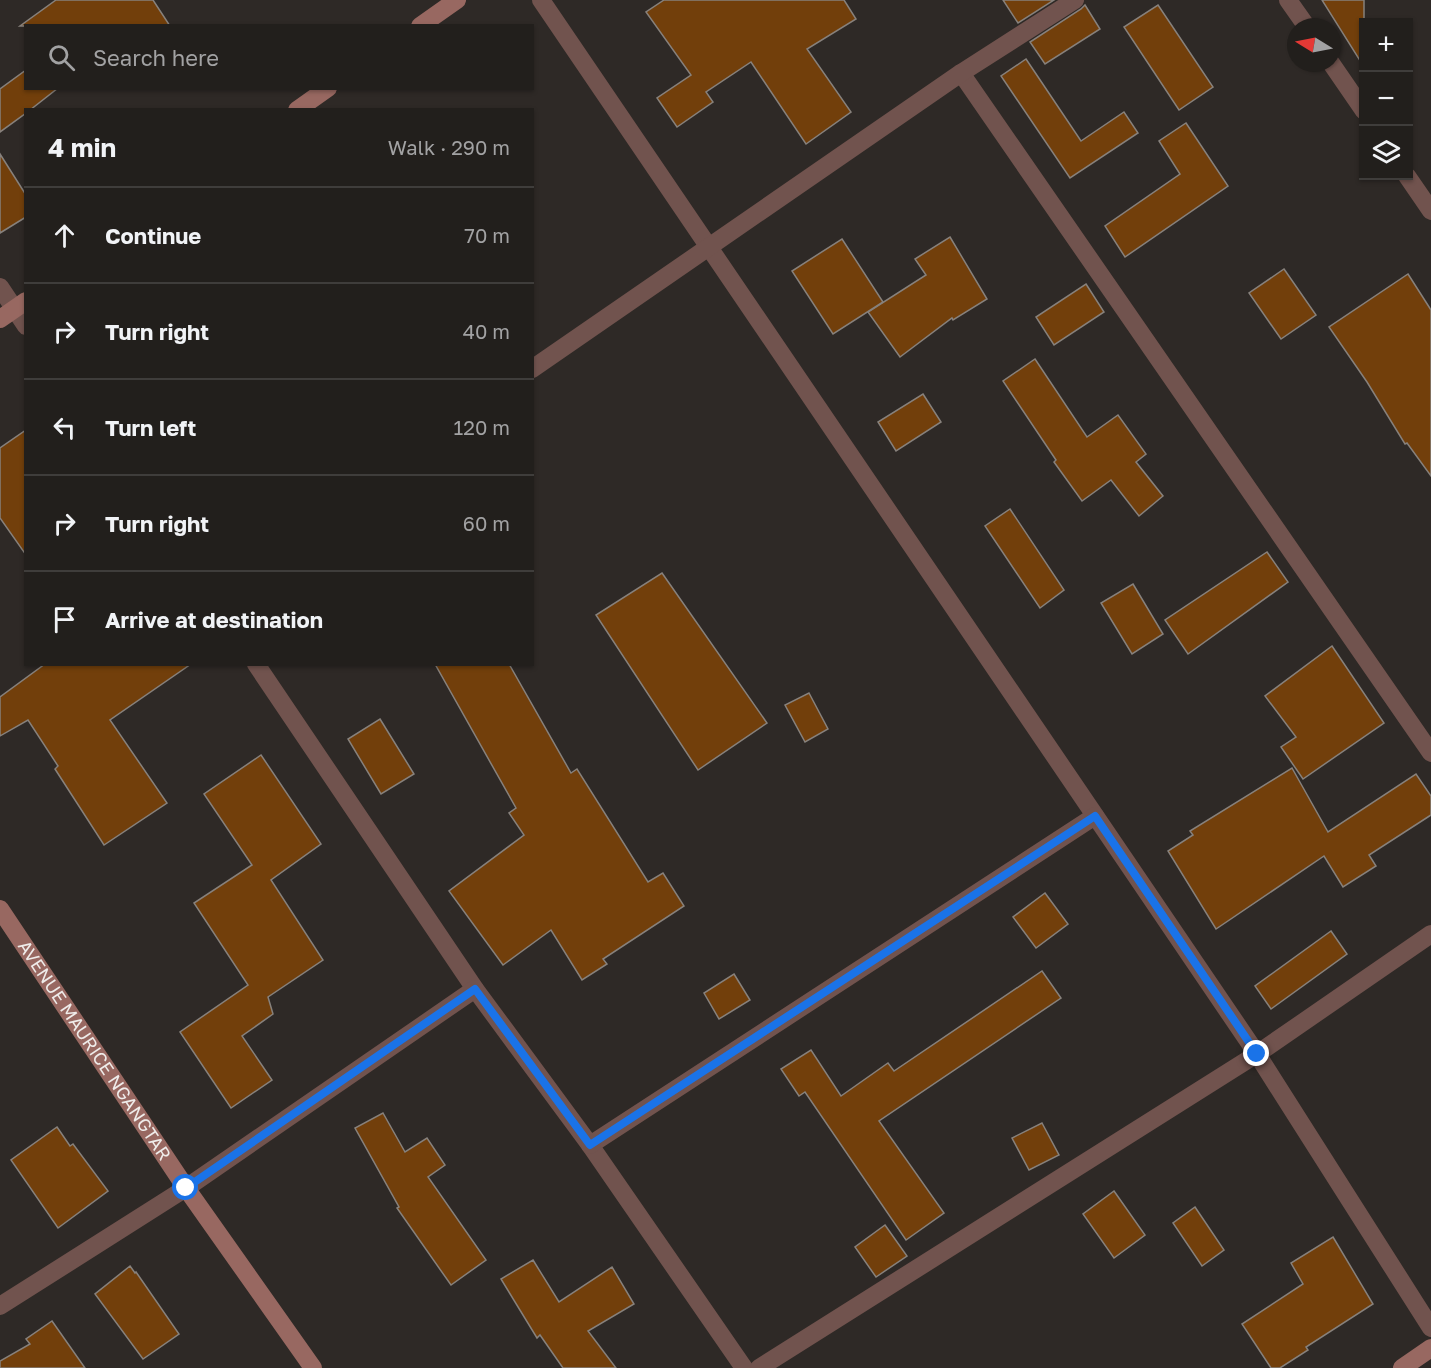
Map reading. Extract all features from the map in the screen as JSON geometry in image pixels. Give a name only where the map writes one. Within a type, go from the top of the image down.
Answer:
[{"type":"street","points":[[423,24],[457,0]]},
{"type":"street","points":[[541,0],[1257,1054],[1431,1328]]},
{"type":"street","points":[[534,368],[962,73],[1075,0]]},
{"type":"street","points":[[1288,0],[1301,18]]},
{"type":"street","points":[[1337,72],[1359,104]]},
{"type":"street","points":[[962,73],[1431,753]]},
{"type":"street","points":[[300,108],[325,90]]},
{"type":"street","points":[[1410,180],[1431,211]]},
{"type":"street","points":[[0,287],[24,324]]},
{"type":"street","points":[[257,666],[475,989],[590,1145],[744,1368]]},
{"type":"street","points":[[590,1145],[1095,816]]},
{"type":"street","name":"AVENUE MAURICE NGANGTAR","points":[[0,909],[186,1188],[313,1368]]},
{"type":"street","points":[[759,1368],[1257,1054],[1431,934]]},
{"type":"street","points":[[0,1306],[186,1188],[475,989]]},
{"type":"street","points":[[1402,1368],[1431,1348]]},
{"type":"building","points":[[56,0],[153,0],[169,24],[24,24],[20,26]]},
{"type":"building","points":[[664,0],[844,0],[856,19],[807,49],[851,112],[806,144],[751,62],[706,92],[713,102],[677,127],[657,98],[691,75],[646,12]]},
{"type":"building","points":[[1003,0],[1054,0],[1018,23]]},
{"type":"building","points":[[1322,0],[1364,0],[1364,18],[1359,18],[1359,59],[1341,30],[1341,18],[1333,18]]},
{"type":"building","points":[[1085,5],[1100,29],[1045,64],[1030,42]]},
{"type":"building","points":[[1158,5],[1213,87],[1179,110],[1124,27]]},
{"type":"building","points":[[1026,59],[1081,141],[1124,112],[1138,133],[1070,178],[1001,76]]},
{"type":"building","points":[[24,71],[24,90],[55,90],[33,108],[24,108],[24,114],[0,132],[0,89]]},
{"type":"building","points":[[1186,123],[1228,186],[1125,257],[1105,226],[1180,174],[1159,141]]},
{"type":"building","points":[[0,154],[24,192],[24,218],[0,233]]},
{"type":"building","points":[[950,237],[987,299],[953,320],[952,318],[900,357],[868,312],[926,275],[915,259]]},
{"type":"building","points":[[842,239],[883,302],[833,334],[792,271]]},
{"type":"building","points":[[1284,269],[1316,315],[1281,339],[1249,293]]},
{"type":"building","points":[[1408,274],[1431,310],[1431,476],[1407,443],[1405,444],[1367,382],[1329,327]]},
{"type":"building","points":[[1086,284],[1104,312],[1054,345],[1036,317]]},
{"type":"building","points":[[1035,359],[1087,437],[1118,415],[1146,454],[1136,462],[1163,496],[1139,516],[1111,480],[1082,501],[1054,462],[1056,460],[1003,381]]},
{"type":"building","points":[[923,394],[941,422],[896,451],[878,422]]},
{"type":"building","points":[[24,431],[24,552],[0,518],[0,448]]},
{"type":"building","points":[[1010,509],[1064,590],[1040,608],[985,526]]},
{"type":"building","points":[[1267,552],[1288,582],[1188,654],[1165,620]]},
{"type":"building","points":[[662,573],[767,723],[698,770],[596,615]]},
{"type":"building","points":[[1133,584],[1163,634],[1132,654],[1101,603]]},
{"type":"building","points":[[1332,646],[1384,723],[1303,779],[1281,747],[1296,737],[1265,696]]},
{"type":"building","points":[[42,666],[188,666],[110,720],[167,803],[104,845],[55,769],[58,766],[28,720],[0,736],[0,697]]},
{"type":"building","points":[[436,666],[510,666],[571,773],[577,769],[648,882],[663,873],[684,906],[603,959],[607,964],[582,980],[551,930],[503,965],[449,891],[524,835],[509,813],[516,808]]},
{"type":"building","points":[[809,693],[828,729],[805,742],[785,705]]},
{"type":"building","points":[[380,719],[414,774],[381,794],[348,739]]},
{"type":"building","points":[[261,755],[321,844],[271,880],[323,960],[268,997],[273,1014],[242,1036],[272,1080],[231,1108],[180,1032],[248,985],[194,903],[252,865],[204,794]]},
{"type":"building","points":[[1292,768],[1328,832],[1416,774],[1431,796],[1431,815],[1369,855],[1376,866],[1343,887],[1324,856],[1216,929],[1168,851],[1193,835],[1190,831]]},
{"type":"building","points":[[1045,893],[1068,924],[1036,948],[1013,917]]},
{"type":"building","points":[[1331,931],[1347,954],[1271,1009],[1255,986]]},
{"type":"building","points":[[1042,971],[1061,998],[879,1121],[944,1213],[906,1240],[805,1092],[799,1096],[781,1069],[811,1050],[841,1096],[888,1063],[894,1071]]},
{"type":"building","points":[[734,974],[750,1000],[719,1019],[704,993]]},
{"type":"building","points":[[383,1113],[405,1152],[427,1138],[445,1165],[428,1177],[486,1260],[451,1285],[397,1208],[399,1207],[355,1128]]},
{"type":"building","points":[[1042,1123],[1059,1155],[1029,1170],[1012,1138]]},
{"type":"building","points":[[57,1127],[70,1146],[73,1144],[108,1191],[58,1228],[11,1160]]},
{"type":"building","points":[[1114,1191],[1145,1235],[1114,1258],[1083,1214]]},
{"type":"building","points":[[1195,1207],[1224,1250],[1202,1266],[1173,1223]]},
{"type":"building","points":[[885,1225],[907,1256],[876,1277],[855,1247]]},
{"type":"building","points":[[1333,1237],[1373,1304],[1306,1347],[1308,1350],[1280,1368],[1271,1368],[1242,1324],[1303,1284],[1291,1263]]},
{"type":"building","points":[[533,1260],[559,1302],[612,1267],[634,1304],[588,1331],[616,1368],[563,1368],[540,1335],[537,1338],[501,1279]]},
{"type":"building","points":[[130,1266],[179,1334],[143,1359],[95,1294]]},
{"type":"building","points":[[52,1321],[85,1368],[0,1368],[0,1361],[30,1344],[26,1339]]},
{"type":"route","points":[[186,1188],[475,989],[590,1145],[1095,816],[1257,1054]]}]
